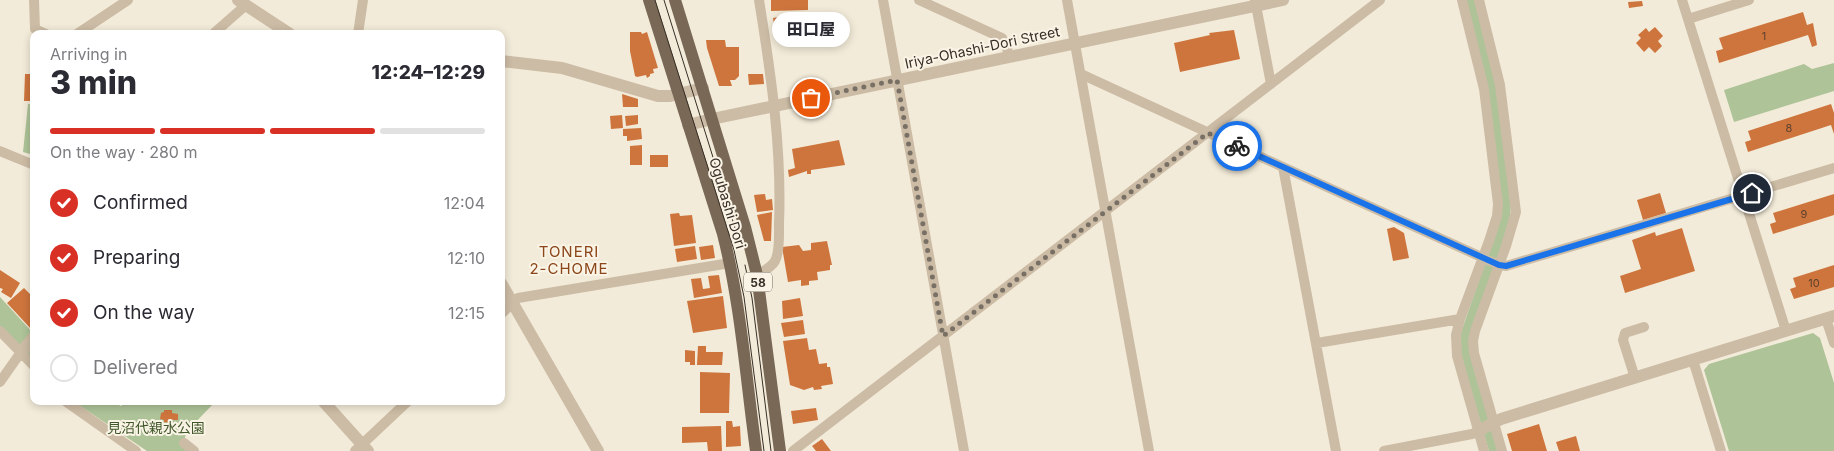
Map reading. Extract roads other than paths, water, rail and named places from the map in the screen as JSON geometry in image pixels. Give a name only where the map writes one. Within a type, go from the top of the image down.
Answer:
[{"type":"main road","name":"Ogubashi Dori","points":[[649,0],[730,263],[739,310],[756,451]]},
{"type":"main road","name":"Ogubashi Dori","points":[[675,0],[745,227],[756,275],[780,451]]},
{"type":"street","points":[[34,0],[35,29],[37,30]]},
{"type":"street","points":[[83,30],[128,0]]},
{"type":"street","points":[[359,30],[363,0]]},
{"type":"street","points":[[756,275],[771,265],[777,253],[780,187],[774,106],[759,0]]},
{"type":"street","points":[[883,0],[964,451]]},
{"type":"street","points":[[919,0],[1002,38],[1006,44],[1008,57]]},
{"type":"street","points":[[1067,0],[1149,451]]},
{"type":"street","name":"Iriya-Ohashi-Dori Street","points":[[688,125],[712,118],[1075,43],[1255,3],[1283,0]]},
{"type":"street","points":[[793,451],[1380,0]]},
{"type":"street","points":[[1462,0],[1484,89],[1498,204],[1497,216],[1484,258],[1460,319],[1456,335],[1457,356],[1484,451]]},
{"type":"street","points":[[1479,0],[1500,85],[1516,202],[1515,221],[1475,331],[1474,341],[1474,353],[1502,451]]},
{"type":"street","points":[[1682,0],[1786,331]]},
{"type":"street","points":[[1688,19],[1749,0]]},
{"type":"street","points":[[217,30],[242,3],[284,30]]},
{"type":"street","points":[[1255,3],[1272,84]]},
{"type":"street","points":[[505,61],[562,68],[658,96],[667,97],[702,88]]},
{"type":"street","points":[[1081,74],[1499,265],[1506,266],[1834,168]]},
{"type":"street","points":[[0,151],[30,162]]},
{"type":"street","points":[[1283,167],[1336,451]]},
{"type":"street","points":[[505,310],[518,298],[730,263]]},
{"type":"street","points":[[505,290],[598,451]]},
{"type":"street","points":[[1384,451],[1472,434],[1494,423],[1830,318],[1834,343]]},
{"type":"street","points":[[1316,343],[1460,319]]},
{"type":"street","points":[[1635,378],[1623,340],[1626,333],[1644,327]]},
{"type":"street","points":[[0,331],[30,362]]},
{"type":"street","points":[[0,382],[30,342]]},
{"type":"street","points":[[1692,360],[1721,451]]},
{"type":"street","points":[[71,405],[136,451]]},
{"type":"street","points":[[326,405],[362,449],[404,405]]},
{"type":"street","points":[[184,443],[194,451]]},
{"type":"tram line","points":[[655,0],[734,250],[744,297],[764,451]]},
{"type":"tram line","points":[[664,0],[740,244]]},
{"type":"tram line","points":[[745,265],[752,298],[771,451]]},
{"type":"place","name":"田口屋","points":[[811,98]]},
{"type":"district","name":"TONERI 2-CHOME","points":[[569,260]]},
{"type":"park label","name":"見沼代親水公園","points":[[156,427]]}]
